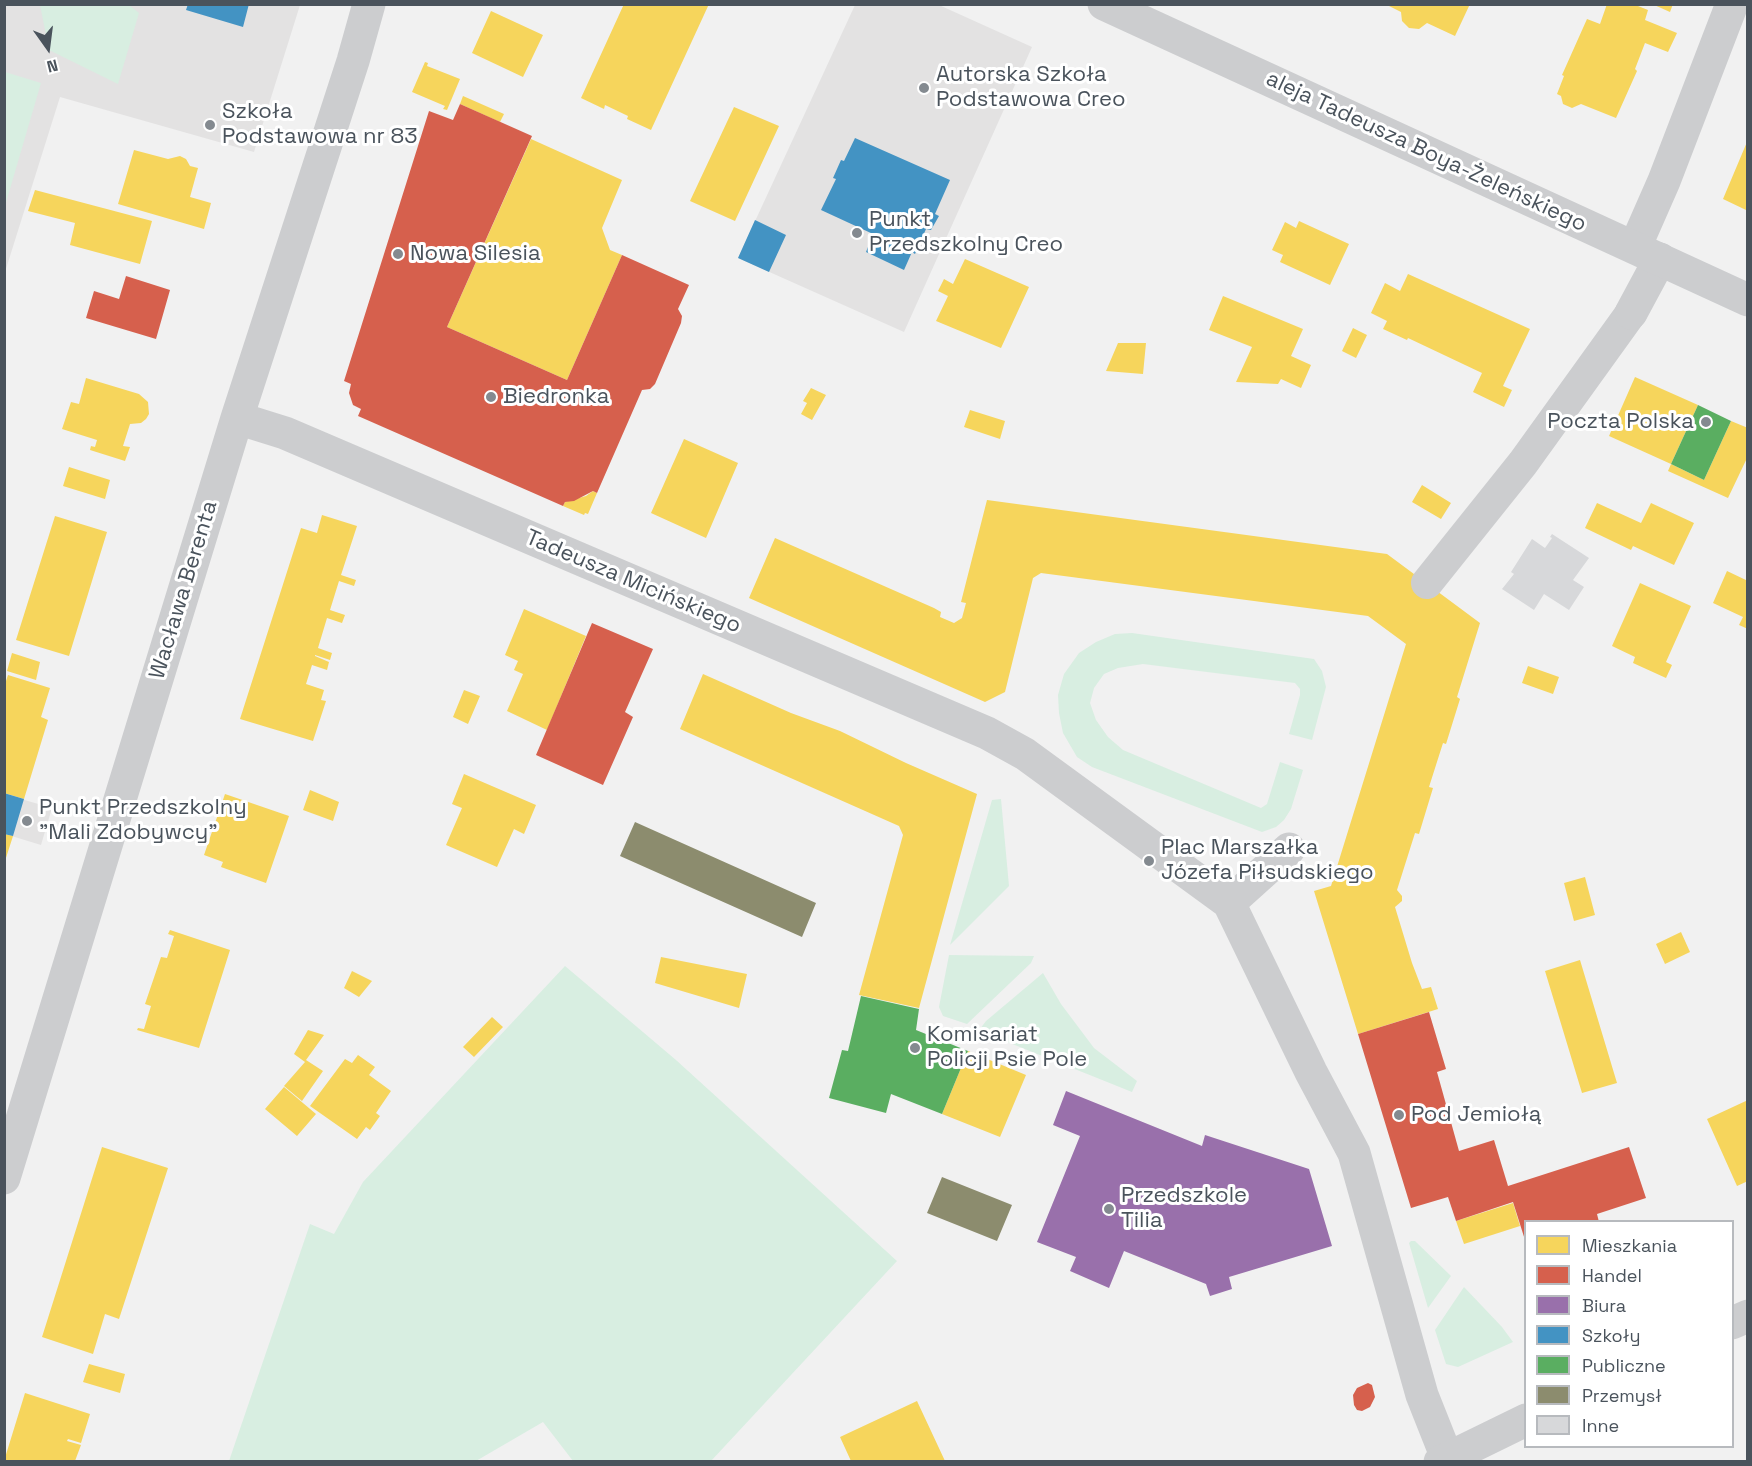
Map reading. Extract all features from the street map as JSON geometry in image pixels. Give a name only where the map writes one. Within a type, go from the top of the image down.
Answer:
[{"type":"street","name":"Wacława Berenta","points":[[4,1178],[237,418],[353,61],[369,4]]},
{"type":"street","name":"aleja Tadeusza Boya-Żeleńskiego","points":[[1104,4],[1748,300]]},
{"type":"street","points":[[1427,583],[1523,463],[1631,313],[1664,181],[1732,4]]},
{"type":"street","name":"Tadeusza Micińskiego","points":[[237,418],[285,433],[987,733],[1025,754],[1228,903]]},
{"type":"street","points":[[1289,849],[1228,903],[1311,1072],[1354,1153],[1422,1395],[1443,1460],[1524,1421]]},
{"type":"shaded area","name":"Szkoła Podstawowa nr 83","points":[[5,5],[300,5],[254,152],[60,97],[5,272]]},
{"type":"shaded area","points":[[855,5],[939,5],[1032,47],[904,332],[738,258]]},
{"type":"shaded area","name":"Punkt Przedszkolny \"Mali Zdobywcy\"","points":[[4,794],[52,808],[41,845],[5,834]]},
{"type":"green space","points":[[40,5],[129,5],[139,13],[118,84],[49,50]]},
{"type":"green space","points":[[4,72],[41,83],[5,206]]},
{"type":"green space","points":[[1132,633],[1314,659],[1322,671],[1326,687],[1312,740],[1289,734],[1300,695],[1300,689],[1295,683],[1143,664],[1118,668],[1104,674],[1094,688],[1090,703],[1096,720],[1108,737],[1123,750],[1261,808],[1267,804],[1280,762],[1303,770],[1291,809],[1276,827],[1262,832],[1092,767],[1077,757],[1063,733],[1059,713],[1058,695],[1064,674],[1079,653],[1096,642],[1115,634]]},
{"type":"green space","points":[[1001,799],[1009,886],[950,945],[992,800]]},
{"type":"green space","points":[[949,955],[1034,956],[1031,963],[967,1024],[943,1016],[939,1007]]},
{"type":"green space","points":[[565,966],[676,1060],[897,1261],[711,1461],[573,1461],[543,1422],[476,1461],[229,1461],[310,1224],[334,1234],[363,1182]]},
{"type":"green space","points":[[1043,973],[1061,1004],[1094,1048],[1137,1081],[1132,1092],[980,1029],[986,1021]]},
{"type":"green space","points":[[1415,1241],[1451,1276],[1428,1308],[1409,1243]]},
{"type":"green space","points":[[1464,1287],[1513,1342],[1458,1367],[1446,1364],[1435,1330]]},
{"type":"building: Mieszkania","points":[[624,4],[709,4],[651,130],[605,105],[604,109],[581,98]]},
{"type":"building: Mieszkania","points":[[1385,4],[1470,4],[1455,36],[1427,23],[1419,29],[1409,28],[1402,21],[1401,12]]},
{"type":"building: Mieszkania","points":[[1607,4],[1633,4],[1648,10],[1645,20],[1677,33],[1668,52],[1645,43],[1635,69],[1637,71],[1616,118],[1581,104],[1572,108],[1563,104],[1561,96],[1557,94],[1564,76],[1562,75],[1587,19],[1600,24]]},
{"type":"building: Mieszkania","points":[[1652,4],[1673,4],[1670,12]]},
{"type":"building: Mieszkania","points":[[491,11],[543,35],[523,77],[472,53]]},
{"type":"building: Mieszkania","points":[[425,62],[428,63],[427,66],[460,79],[447,110],[443,109],[445,106],[412,92]]},
{"type":"building: Mieszkania","points":[[463,96],[504,114],[500,122],[460,104]]},
{"type":"building: Mieszkania","points":[[734,107],[779,126],[735,221],[690,201]]},
{"type":"building: Mieszkania","points":[[531,139],[622,180],[602,228],[610,250],[622,255],[567,380],[447,327]]},
{"type":"building: Mieszkania","points":[[1747,142],[1748,206],[1746,210],[1723,199]]},
{"type":"building: Mieszkania","points":[[134,150],[168,159],[180,156],[186,159],[190,166],[198,168],[190,197],[211,203],[204,229],[118,204]]},
{"type":"building: Mieszkania","points":[[35,190],[152,221],[140,264],[70,245],[75,223],[28,211]]},
{"type":"building: Mieszkania","points":[[1299,221],[1349,244],[1330,285],[1280,262],[1283,255],[1272,250],[1285,222],[1296,228]]},
{"type":"building: Mieszkania","points":[[965,259],[1029,287],[1001,348],[936,321],[948,296],[938,291],[944,279],[953,284]]},
{"type":"building: Mieszkania","points":[[1408,274],[1530,329],[1503,386],[1512,390],[1504,407],[1473,392],[1482,373],[1408,338],[1407,340],[1383,329],[1387,321],[1371,313],[1385,283],[1400,291]]},
{"type":"building: Mieszkania","points":[[1223,296],[1303,329],[1291,356],[1311,365],[1301,388],[1281,379],[1278,384],[1236,382],[1252,347],[1209,330]]},
{"type":"building: Mieszkania","points":[[1353,328],[1367,335],[1356,358],[1342,351]]},
{"type":"building: Mieszkania","points":[[1118,343],[1146,343],[1143,374],[1106,371]]},
{"type":"building: Mieszkania","points":[[1635,377],[1698,405],[1671,464],[1609,436]]},
{"type":"building: Mieszkania","points":[[86,378],[139,394],[148,402],[149,414],[146,419],[141,423],[130,424],[123,446],[130,447],[125,461],[90,450],[91,446],[95,447],[97,440],[62,429],[71,402],[79,404]]},
{"type":"building: Mieszkania","points":[[811,388],[826,395],[812,420],[801,414],[807,403],[803,401]]},
{"type":"building: Mieszkania","points":[[970,410],[1005,421],[1000,439],[964,427]]},
{"type":"building: Mieszkania","points":[[1731,421],[1748,428],[1748,456],[1728,498],[1668,471],[1671,464],[1704,480]]},
{"type":"building: Mieszkania","points":[[684,439],[738,463],[706,538],[651,513]]},
{"type":"building: Mieszkania","points":[[69,467],[110,480],[105,499],[63,486]]},
{"type":"building: Mieszkania","points":[[1422,485],[1451,503],[1441,519],[1412,502]]},
{"type":"building: Mieszkania","points":[[593,491],[597,493],[588,514],[584,515],[563,506],[565,502],[586,496]]},
{"type":"building: Mieszkania","points":[[987,500],[1387,554],[1480,623],[1457,697],[1460,699],[1429,787],[1433,788],[1419,834],[1415,833],[1397,890],[1402,896],[1402,901],[1395,907],[1422,989],[1431,987],[1438,1009],[1358,1034],[1314,891],[1331,886],[1406,644],[1368,616],[1041,573],[1033,578],[1005,692],[985,702],[749,598],[775,538],[934,608],[941,612],[940,617],[954,623],[962,618],[966,603],[961,602]]},
{"type":"building: Mieszkania","points":[[1597,503],[1641,523],[1651,503],[1694,523],[1674,565],[1633,546],[1631,550],[1585,528]]},
{"type":"building: Mieszkania","points":[[322,515],[357,526],[341,575],[356,580],[354,586],[339,581],[330,610],[345,615],[342,623],[327,618],[318,648],[332,653],[330,660],[315,656],[329,662],[327,670],[312,665],[306,684],[324,690],[321,700],[326,701],[313,741],[240,719],[301,528],[317,533]]},
{"type":"building: Mieszkania","points":[[55,516],[107,532],[69,656],[16,640]]},
{"type":"building: Mieszkania","points":[[1727,571],[1748,581],[1748,629],[1739,625],[1743,617],[1713,603]]},
{"type":"building: Mieszkania","points":[[1640,583],[1691,606],[1666,662],[1672,665],[1666,678],[1633,663],[1635,657],[1612,646]]},
{"type":"building: Mieszkania","points":[[524,609],[586,636],[547,730],[507,711],[523,674],[514,670],[518,661],[505,655]]},
{"type":"building: Mieszkania","points":[[12,653],[40,662],[36,680],[7,671]]},
{"type":"building: Mieszkania","points":[[1528,666],[1559,677],[1553,694],[1522,683]]},
{"type":"building: Mieszkania","points":[[703,674],[791,713],[840,731],[977,794],[919,1008],[859,995],[903,835],[899,826],[680,729]]},
{"type":"building: Mieszkania","points":[[8,675],[50,688],[41,717],[48,720],[24,799],[4,793],[4,687]]},
{"type":"building: Mieszkania","points":[[464,690],[480,696],[468,724],[453,717]]},
{"type":"building: Mieszkania","points":[[464,774],[536,805],[524,834],[514,829],[497,867],[446,845],[462,808],[452,804]]},
{"type":"building: Mieszkania","points":[[310,790],[339,802],[333,821],[303,810]]},
{"type":"building: Mieszkania","points":[[225,794],[289,816],[266,883],[221,867],[223,862],[204,855]]},
{"type":"building: Mieszkania","points":[[5,834],[13,836],[5,861]]},
{"type":"building: Mieszkania","points":[[1585,877],[1595,915],[1574,921],[1564,883]]},
{"type":"building: Mieszkania","points":[[170,930],[230,950],[199,1048],[137,1030],[138,1028],[144,1029],[151,1006],[145,1004],[161,957],[167,958],[174,936],[168,934]]},
{"type":"building: Mieszkania","points":[[1681,932],[1690,952],[1665,964],[1656,944]]},
{"type":"building: Mieszkania","points":[[661,957],[747,974],[739,1008],[655,983]]},
{"type":"building: Mieszkania","points":[[1580,960],[1617,1083],[1582,1093],[1545,971]]},
{"type":"building: Mieszkania","points":[[352,971],[372,981],[359,997],[344,988]]},
{"type":"building: Mieszkania","points":[[492,1017],[503,1027],[474,1057],[463,1047]]},
{"type":"building: Mieszkania","points":[[308,1030],[324,1035],[306,1060],[323,1071],[302,1101],[284,1086],[305,1062],[294,1054]]},
{"type":"building: Mieszkania","points":[[968,1051],[1026,1075],[1000,1137],[942,1114]]},
{"type":"building: Mieszkania","points":[[358,1055],[375,1067],[369,1075],[391,1091],[376,1113],[380,1116],[370,1130],[366,1127],[357,1139],[310,1106],[345,1059],[352,1063]]},
{"type":"building: Mieszkania","points":[[284,1087],[316,1114],[297,1136],[265,1109]]},
{"type":"building: Mieszkania","points":[[1748,1100],[1748,1181],[1737,1186],[1707,1119]]},
{"type":"building: Mieszkania","points":[[102,1147],[168,1168],[119,1319],[105,1314],[93,1354],[42,1337]]},
{"type":"building: Mieszkania","points":[[1513,1203],[1520,1226],[1464,1244],[1456,1221]]},
{"type":"building: Mieszkania","points":[[89,1364],[125,1374],[120,1393],[83,1382]]},
{"type":"building: Mieszkania","points":[[25,1393],[90,1414],[81,1443],[68,1439],[67,1441],[81,1445],[75,1461],[4,1461]]},
{"type":"building: Mieszkania","points":[[917,1401],[945,1461],[851,1461],[840,1437]]},
{"type":"building: Handel","points":[[460,104],[532,136],[447,327],[567,380],[622,255],[689,285],[678,309],[682,316],[681,323],[655,384],[650,389],[642,390],[597,493],[593,491],[574,501],[565,502],[563,506],[358,416],[361,409],[353,405],[349,393],[351,384],[344,381],[429,111],[453,120]]},
{"type":"building: Handel","points":[[126,276],[170,290],[156,339],[86,318],[94,291],[119,299]]},
{"type":"building: Handel","points":[[592,623],[653,649],[625,712],[633,717],[603,785],[536,755]]},
{"type":"building: Handel","points":[[1429,1012],[1446,1069],[1437,1072],[1459,1151],[1494,1140],[1508,1186],[1629,1147],[1646,1198],[1597,1214],[1598,1220],[1524,1220],[1524,1237],[1513,1202],[1456,1221],[1448,1197],[1411,1208],[1358,1034]]},
{"type":"building: Handel","points":[[1368,1383],[1372,1385],[1375,1397],[1370,1407],[1362,1411],[1357,1410],[1353,1395],[1357,1388]]},
{"type":"building: Biura","points":[[1066,1091],[1202,1146],[1205,1135],[1309,1169],[1332,1246],[1229,1277],[1232,1289],[1210,1296],[1206,1284],[1124,1251],[1109,1288],[1070,1271],[1076,1257],[1037,1242],[1080,1136],[1053,1125]]},
{"type":"building: Szkoły","points":[[188,4],[249,4],[243,27],[186,10]]},
{"type":"building: Szkoły","points":[[855,138],[950,180],[935,214],[939,216],[931,230],[926,229],[915,254],[912,252],[904,270],[866,252],[873,234],[821,210],[836,179],[833,178],[841,160],[844,161]]},
{"type":"building: Szkoły","points":[[755,220],[786,235],[769,272],[738,258]]},
{"type":"building: Szkoły","points":[[4,793],[24,799],[13,836],[4,834]]},
{"type":"building: Publiczne","points":[[1698,405],[1731,421],[1704,480],[1671,464]]},
{"type":"building: Publiczne","points":[[861,996],[919,1009],[916,1030],[968,1051],[942,1114],[891,1094],[886,1113],[829,1098],[842,1050],[848,1051]]},
{"type":"building: Przemysł","points":[[635,822],[816,903],[802,937],[620,856]]},
{"type":"building: Przemysł","points":[[942,1177],[1012,1205],[997,1241],[927,1213]]},
{"type":"building: Inne","points":[[1552,534],[1589,558],[1573,580],[1584,587],[1569,610],[1544,594],[1534,610],[1502,589],[1514,574],[1511,572],[1532,539],[1545,548]]},
{"type":"place","name":"Autorska Szkoła Podstawowa Creo","points":[[924,88]]},
{"type":"place","name":"Szkoła Podstawowa nr 83","points":[[210,125]]},
{"type":"place","name":"Punkt Przedszkolny Creo","points":[[857,233]]},
{"type":"place","name":"Nowa Silesia","points":[[398,254]]},
{"type":"place","name":"Biedronka","points":[[491,397]]},
{"type":"place","name":"Poczta Polska","points":[[1706,422]]},
{"type":"place","name":"Punkt Przedszkolny \"Mali Zdobywcy\"","points":[[27,821]]},
{"type":"place","name":"Plac Marszałka Józefa Piłsudskiego","points":[[1149,861]]},
{"type":"place","name":"Komisariat Policji Psie Pole","points":[[915,1048]]},
{"type":"place","name":"Pod Jemiołą","points":[[1399,1115]]},
{"type":"place","name":"Przedszkole Tilia","points":[[1109,1209]]}]
